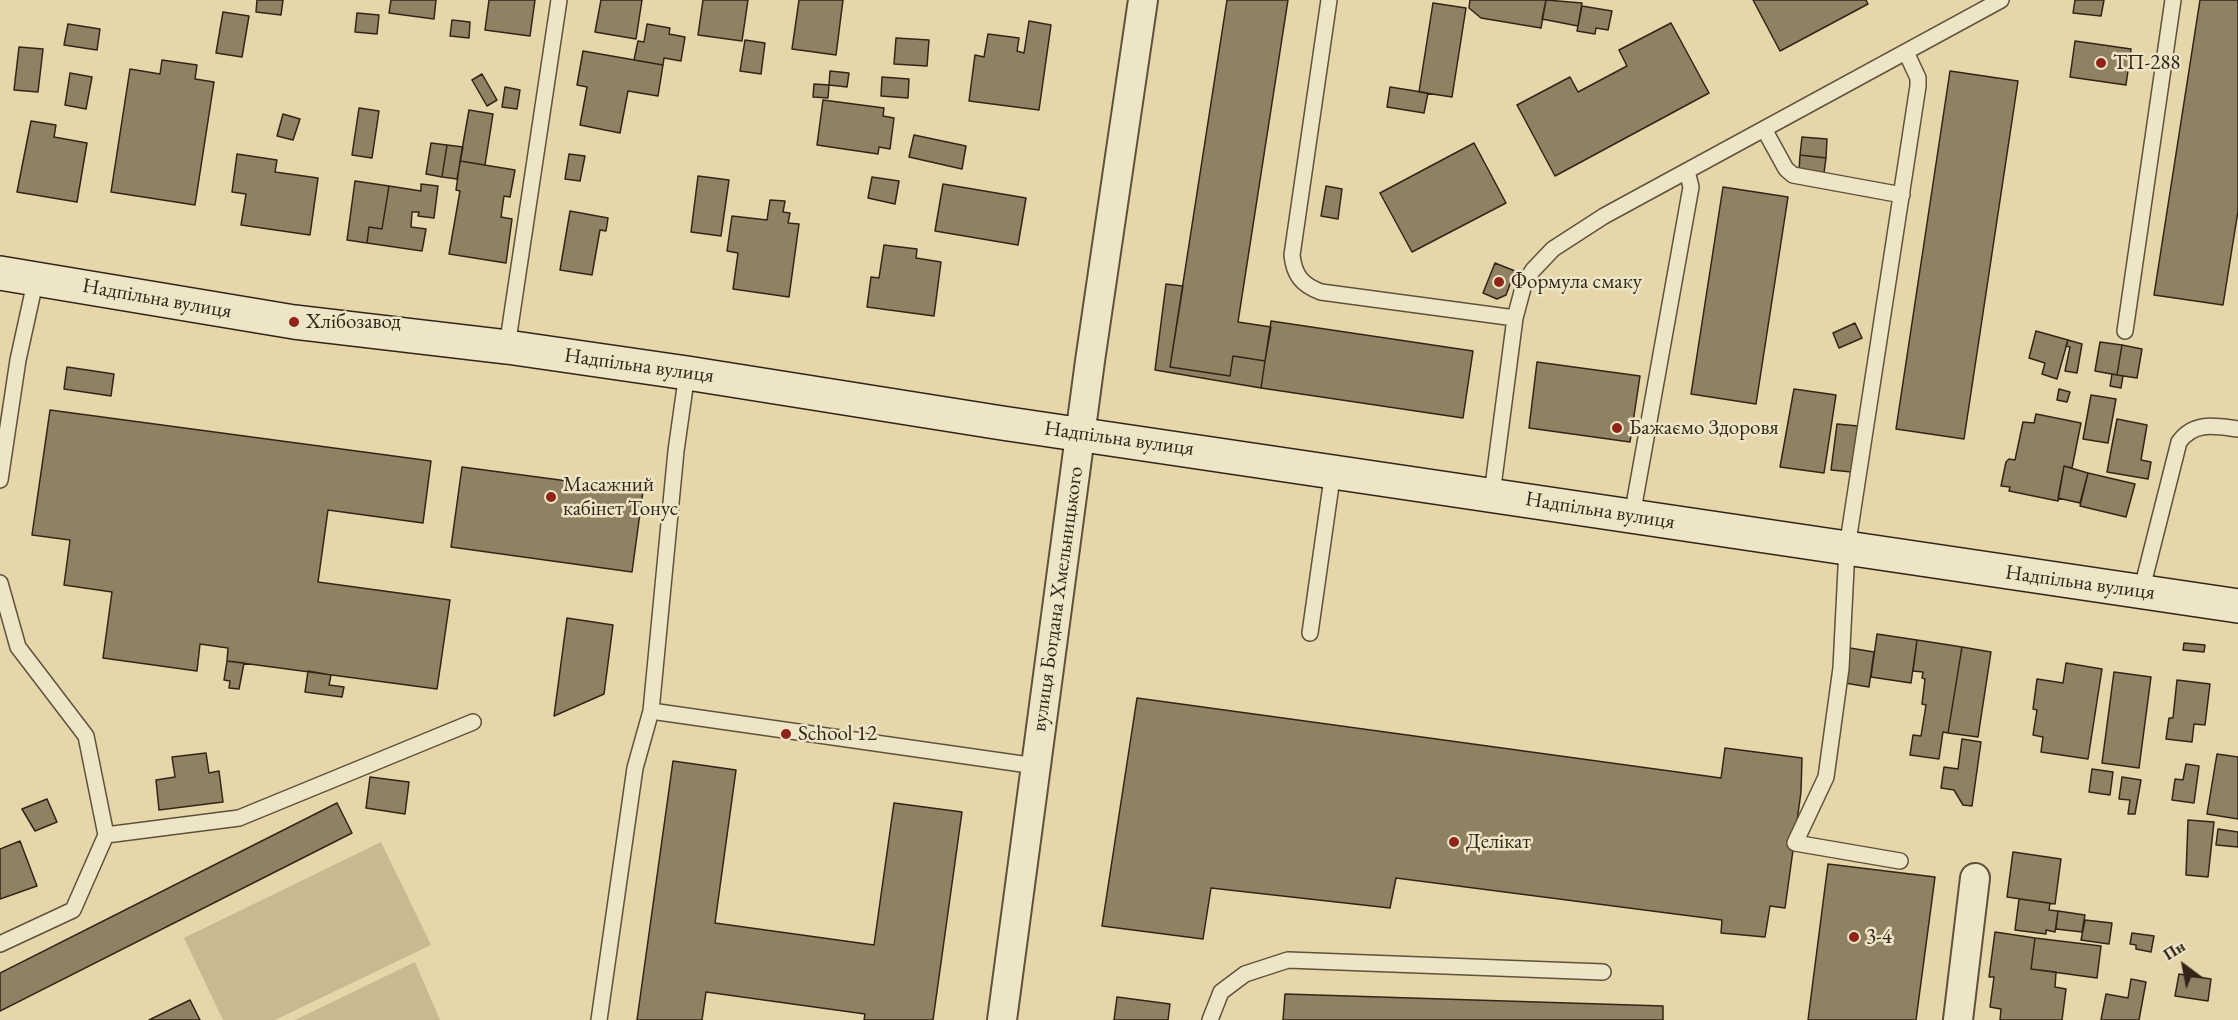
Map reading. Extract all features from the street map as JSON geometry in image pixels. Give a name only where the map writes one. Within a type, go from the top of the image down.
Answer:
[{"type":"main road","name":"Надпільна вулиця","points":[[0,273],[294,322],[507,347],[687,373],[2238,606]]},
{"type":"street","name":"вулиця Богдана Хмельницького","points":[[1002,1020],[1081,433],[1143,0]]},
{"type":"street","points":[[1958,1020],[1975,878]]},
{"type":"lane","points":[[507,347],[559,0]]},
{"type":"lane","points":[[1329,0],[1292,255],[1293,268],[1299,279],[1308,287],[1321,292],[1515,318]]},
{"type":"lane","points":[[1492,495],[1515,318],[1524,284],[1533,270],[1553,249],[1604,216],[2001,0]]},
{"type":"lane","points":[[2125,331],[2173,0]]},
{"type":"lane","points":[[1900,861],[1795,843],[1826,777],[1841,668],[1847,548],[1918,86],[1918,78],[1906,52]]},
{"type":"lane","points":[[1764,129],[1786,169],[1793,175],[1902,195]]},
{"type":"lane","points":[[1632,516],[1691,187],[1687,171]]},
{"type":"lane","points":[[0,480],[18,360],[36,278]]},
{"type":"lane","points":[[599,1020],[635,768],[651,711],[676,451],[687,373]]},
{"type":"lane","points":[[2141,592],[2179,442],[2187,431],[2199,427],[2238,429]]},
{"type":"lane","points":[[1310,633],[1333,471]]},
{"type":"lane","points":[[0,583],[18,647],[86,736],[106,835],[73,909],[0,944]]},
{"type":"lane","points":[[651,711],[1036,766]]},
{"type":"lane","points":[[106,835],[239,818],[473,722]]},
{"type":"lane","points":[[1210,1020],[1221,992],[1245,974],[1288,960],[1603,972]]},
{"type":"shaded area","points":[[381,842],[431,945],[275,1020],[223,1020],[184,938]]},
{"type":"shaded area","points":[[415,962],[440,1020],[295,1020]]},
{"type":"building","points":[[257,0],[283,0],[281,15],[256,12]]},
{"type":"building","points":[[391,0],[436,0],[434,19],[389,13]]},
{"type":"building","points":[[489,0],[535,0],[530,36],[485,30]]},
{"type":"building","points":[[601,0],[642,0],[636,39],[595,32]]},
{"type":"building","points":[[703,0],[748,0],[742,41],[698,35]]},
{"type":"building","points":[[799,0],[843,0],[836,55],[792,49]]},
{"type":"building","points":[[1227,0],[1288,0],[1238,322],[1271,327],[1265,361],[1233,356],[1230,376],[1170,367]]},
{"type":"building","points":[[1470,0],[1546,0],[1541,28],[1481,18],[1469,8]]},
{"type":"building","points":[[1546,0],[1582,3],[1578,26],[1542,19]]},
{"type":"building","points":[[1753,0],[1866,0],[1868,4],[1780,51]]},
{"type":"building","points":[[2075,0],[2104,0],[2101,16],[2073,13]]},
{"type":"building","points":[[2200,0],[2238,0],[2238,211],[2223,305],[2154,295]]},
{"type":"building","points":[[1433,3],[1466,8],[1452,97],[1419,92]]},
{"type":"building","points":[[1582,6],[1612,11],[1608,30],[1596,28],[1595,34],[1577,31]]},
{"type":"building","points":[[223,12],[249,16],[242,57],[216,53]]},
{"type":"building","points":[[357,13],[379,15],[377,34],[355,32]]},
{"type":"building","points":[[452,20],[470,22],[469,38],[450,36]]},
{"type":"building","points":[[1029,21],[1051,25],[1039,110],[969,101],[975,55],[984,57],[988,34],[1019,38],[1017,51],[1024,53]]},
{"type":"building","points":[[1671,23],[1709,93],[1555,176],[1517,105],[1570,77],[1578,92],[1627,66],[1619,50]]},
{"type":"building","points":[[68,24],[100,29],[97,50],[64,45]]},
{"type":"building","points":[[647,24],[670,28],[669,34],[685,37],[681,61],[664,58],[663,65],[634,60],[638,41],[644,42]]},
{"type":"building","points":[[896,38],[929,40],[927,66],[894,64]]},
{"type":"building","points":[[745,40],[765,43],[761,74],[740,71]]},
{"type":"building","name":"ТП-288","points":[[2075,41],[2131,49],[2126,85],[2070,77]]},
{"type":"building","points":[[19,47],[43,49],[38,92],[14,90]]},
{"type":"building","points":[[583,51],[663,65],[658,96],[628,91],[620,133],[580,125],[587,87],[577,85]]},
{"type":"building","points":[[162,60],[197,65],[195,79],[214,82],[195,205],[111,192],[130,69],[160,74]]},
{"type":"building","points":[[830,71],[849,73],[847,87],[829,85]]},
{"type":"building","points":[[1950,71],[2018,81],[1964,439],[1896,429]]},
{"type":"building","points":[[70,73],[92,77],[86,109],[65,105]]},
{"type":"building","points":[[482,74],[497,100],[487,106],[472,80]]},
{"type":"building","points":[[882,77],[909,79],[908,98],[881,96]]},
{"type":"building","points":[[814,84],[829,85],[828,98],[813,97]]},
{"type":"building","points":[[505,87],[520,90],[517,109],[502,107]]},
{"type":"building","points":[[1390,87],[1428,93],[1424,113],[1387,107]]},
{"type":"building","points":[[823,100],[884,108],[883,116],[894,118],[890,149],[879,147],[878,154],[817,145]]},
{"type":"building","points":[[359,108],[379,111],[372,158],[352,155]]},
{"type":"building","points":[[469,110],[493,114],[485,165],[460,161]]},
{"type":"building","points":[[283,114],[300,119],[293,140],[277,136]]},
{"type":"building","points":[[31,121],[56,125],[54,137],[87,143],[77,202],[17,192]]},
{"type":"building","points":[[914,135],[966,146],[962,169],[909,157]]},
{"type":"building","points":[[1802,137],[1827,139],[1826,158],[1800,155]]},
{"type":"building","points":[[431,143],[447,145],[442,177],[426,174]]},
{"type":"building","points":[[1474,143],[1506,203],[1412,252],[1380,193]]},
{"type":"building","points":[[447,145],[463,147],[457,179],[442,177]]},
{"type":"building","points":[[237,154],[277,160],[275,172],[318,178],[310,235],[241,225],[246,194],[232,192]]},
{"type":"building","points":[[569,154],[585,156],[580,181],[565,179]]},
{"type":"building","points":[[1800,155],[1826,158],[1824,173],[1799,171]]},
{"type":"building","points":[[460,161],[515,170],[510,197],[504,196],[501,217],[512,219],[506,263],[449,254],[460,191],[456,190]]},
{"type":"building","points":[[698,176],[729,180],[721,236],[691,232]]},
{"type":"building","points":[[872,177],[899,181],[895,204],[868,198]]},
{"type":"building","points":[[355,181],[389,186],[382,229],[369,227],[367,243],[347,240]]},
{"type":"building","points":[[421,184],[438,186],[434,218],[418,216],[419,212],[412,212],[411,227],[426,229],[422,251],[367,243],[369,227],[382,229],[389,186],[421,191]]},
{"type":"building","points":[[943,184],[1026,198],[1018,245],[935,231]]},
{"type":"building","points":[[1326,186],[1342,189],[1338,219],[1321,216]]},
{"type":"building","points":[[1723,187],[1788,197],[1756,404],[1691,394]]},
{"type":"building","points":[[770,200],[785,201],[783,212],[790,213],[788,223],[799,224],[789,297],[733,289],[738,253],[727,251],[732,216],[767,220]]},
{"type":"building","points":[[570,211],[608,218],[606,231],[600,230],[592,275],[560,270]]},
{"type":"building","points":[[884,245],[917,249],[916,258],[941,262],[934,316],[867,307],[871,277],[879,278]]},
{"type":"building","name":"Формула смаку","points":[[1495,263],[1515,271],[1506,295],[1497,299],[1483,293]]},
{"type":"building","points":[[1166,284],[1183,286],[1170,367],[1230,376],[1233,356],[1265,361],[1261,388],[1155,370]]},
{"type":"building","points":[[1271,321],[1473,351],[1463,418],[1261,388]]},
{"type":"building","points":[[1855,323],[1862,338],[1839,348],[1833,333]]},
{"type":"building","points":[[2036,331],[2068,340],[2057,379],[2042,374],[2045,363],[2029,358]]},
{"type":"building","points":[[2068,340],[2082,344],[2077,373],[2065,371],[2070,347],[2066,346]]},
{"type":"building","points":[[2100,342],[2122,345],[2117,375],[2095,371]]},
{"type":"building","points":[[2122,345],[2142,349],[2137,378],[2117,375]]},
{"type":"building","points":[[1537,362],[1640,376],[1630,442],[1529,428]]},
{"type":"building","points":[[67,367],[114,374],[111,396],[64,389]]},
{"type":"building","points":[[2112,374],[2123,376],[2121,388],[2110,386]]},
{"type":"building","points":[[1794,389],[1836,395],[1824,473],[1780,467]]},
{"type":"building","points":[[2059,389],[2070,392],[2067,402],[2057,400]]},
{"type":"building","points":[[2091,395],[2116,399],[2108,443],[2083,439]]},
{"type":"building","points":[[50,410],[431,461],[423,523],[328,510],[318,582],[450,600],[437,689],[227,661],[228,648],[200,644],[197,671],[103,658],[112,592],[64,585],[70,540],[32,535]]},
{"type":"building","points":[[2036,414],[2081,423],[2072,468],[2064,466],[2058,501],[2009,491],[2010,487],[2001,486],[2006,462],[2009,459],[2015,460],[2023,422],[2034,423]]},
{"type":"building","points":[[2117,419],[2147,425],[2141,460],[2151,462],[2148,479],[2107,472]]},
{"type":"building","points":[[1837,424],[1858,426],[1852,472],[1831,470]]},
{"type":"building","points":[[2064,466],[2088,473],[2080,503],[2058,498]]},
{"type":"building","points":[[462,467],[643,491],[632,572],[451,547]]},
{"type":"building","points":[[2088,473],[2135,484],[2126,517],[2080,506]]},
{"type":"building","points":[[567,618],[613,625],[604,694],[554,716]]},
{"type":"building","points":[[1877,634],[1917,640],[1911,683],[1871,677]]},
{"type":"building","points":[[1917,640],[1962,647],[1948,733],[1943,732],[1939,759],[1910,755],[1913,735],[1921,736],[1926,705],[1922,704],[1925,679],[1922,678],[1923,672],[1913,671]]},
{"type":"building","points":[[2184,643],[2205,645],[2204,652],[2183,650]]},
{"type":"building","points":[[1962,647],[1991,652],[1978,737],[1948,733]]},
{"type":"building","points":[[1850,648],[1874,652],[1869,687],[1845,683]]},
{"type":"building","points":[[227,661],[244,663],[239,689],[229,688],[230,681],[224,680]]},
{"type":"building","points":[[2066,663],[2102,669],[2088,759],[2041,752],[2043,737],[2033,735],[2037,710],[2033,709],[2037,679],[2063,683]]},
{"type":"building","points":[[308,671],[331,675],[329,685],[344,687],[342,697],[305,692]]},
{"type":"building","points":[[2114,672],[2151,677],[2139,768],[2102,763]]},
{"type":"building","points":[[2177,680],[2210,684],[2205,725],[2194,724],[2192,742],[2166,739],[2169,718],[2173,718]]},
{"type":"building","name":"Делікат","points":[[1137,698],[1721,778],[1725,748],[1802,758],[1801,792],[1785,908],[1770,906],[1765,937],[1721,933],[1722,920],[1396,878],[1390,908],[1211,888],[1203,939],[1102,926]]},
{"type":"building","points":[[1962,739],[1981,742],[1972,806],[1963,805],[1954,790],[1941,788],[1944,767],[1958,769]]},
{"type":"building","points":[[206,753],[209,773],[219,771],[223,802],[159,810],[156,780],[175,777],[172,757]]},
{"type":"building","points":[[2217,754],[2238,757],[2238,819],[2207,814]]},
{"type":"building","points":[[673,761],[736,770],[715,923],[874,945],[894,803],[962,812],[933,1020],[864,1020],[865,1014],[706,992],[702,1020],[637,1020]]},
{"type":"building","points":[[2186,764],[2199,766],[2194,803],[2172,800],[2175,779],[2183,780]]},
{"type":"building","points":[[2092,769],[2113,772],[2110,795],[2089,792]]},
{"type":"building","points":[[370,777],[409,782],[405,814],[366,808]]},
{"type":"building","points":[[2122,777],[2141,780],[2135,814],[2128,814],[2130,800],[2119,799]]},
{"type":"building","points":[[47,799],[57,822],[35,831],[22,809]]},
{"type":"building","points":[[337,803],[352,833],[0,1011],[0,973]]},
{"type":"building","points":[[2188,820],[2214,822],[2208,877],[2186,875]]},
{"type":"building","points":[[2218,829],[2238,832],[2238,847],[2216,845]]},
{"type":"building","points":[[20,841],[37,886],[0,899],[0,849]]},
{"type":"building","points":[[2013,852],[2061,859],[2055,904],[2007,897]]},
{"type":"building","points":[[1828,864],[1935,877],[1916,1020],[1808,1020]]},
{"type":"building","points":[[2019,899],[2050,903],[2049,910],[2058,911],[2055,932],[2046,930],[2046,934],[2015,930]]},
{"type":"building","points":[[2058,911],[2085,915],[2082,932],[2056,929]]},
{"type":"building","points":[[2085,920],[2112,923],[2109,944],[2081,940]]},
{"type":"building","points":[[1995,932],[2035,938],[2031,969],[2056,972],[2055,987],[2066,989],[2062,1020],[2000,1020],[2001,1009],[1990,1007],[1994,977],[1989,977]]},
{"type":"building","points":[[2132,933],[2154,936],[2151,952],[2136,949],[2136,945],[2130,944]]},
{"type":"building","points":[[2035,938],[2101,946],[2097,978],[2031,969]]},
{"type":"building","points":[[2179,974],[2211,979],[2208,1001],[2175,996]]},
{"type":"building","points":[[2131,979],[2146,982],[2139,1020],[2101,1020],[2106,994],[2128,998]]},
{"type":"building","points":[[1285,994],[1663,1006],[1663,1020],[1283,1020]]},
{"type":"building","points":[[1117,997],[1170,1004],[1168,1020],[1114,1020]]},
{"type":"building","points":[[190,1000],[200,1020],[149,1020]]},
{"type":"place","name":"ТП-288","points":[[2101,63]]},
{"type":"place","name":"Формула смаку","points":[[1499,282]]},
{"type":"place","name":"Хлібозавод","points":[[294,322]]},
{"type":"place","name":"Бажаємо Здоровя","points":[[1617,428]]},
{"type":"place","name":"Масажний кабінет Тонус","points":[[551,497]]},
{"type":"place","name":"School 12","points":[[786,734]]},
{"type":"place","name":"Делікат","points":[[1454,842]]},
{"type":"place","name":"3-4","points":[[1854,937]]}]
